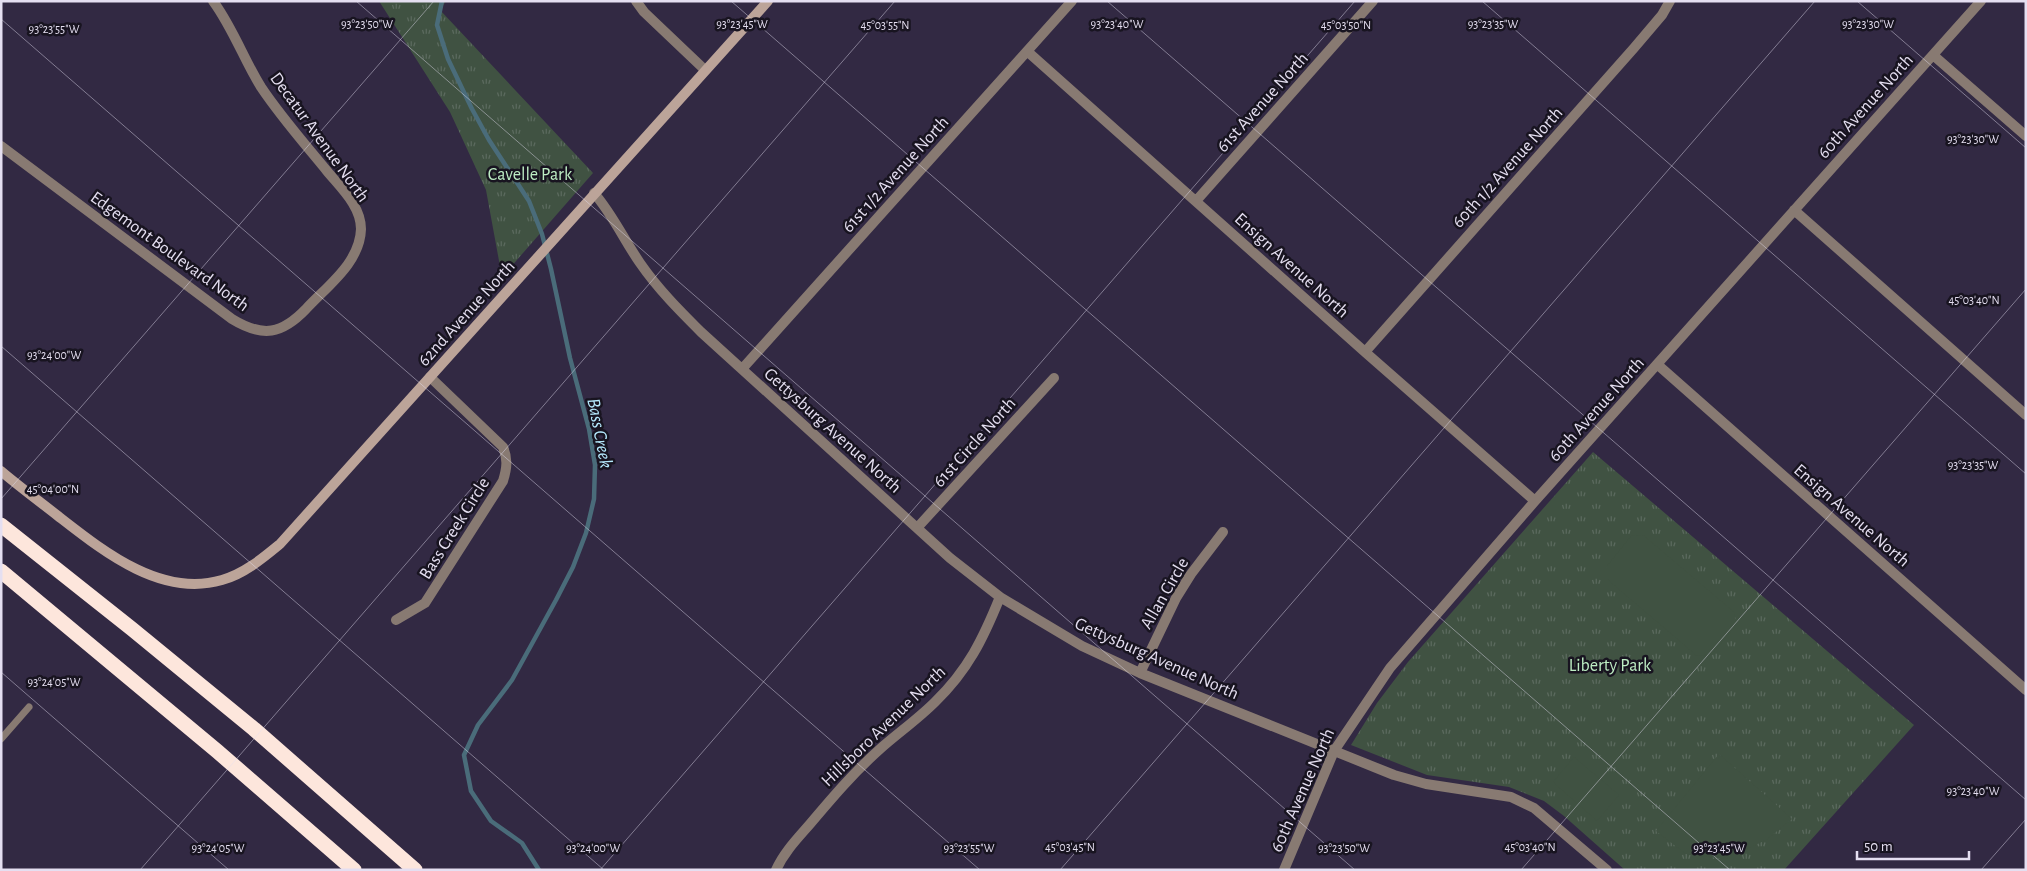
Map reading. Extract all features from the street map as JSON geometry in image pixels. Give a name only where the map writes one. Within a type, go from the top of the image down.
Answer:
[{"type":"highway","points":[[1,525],[254,729],[415,870]]},
{"type":"highway","points":[[1,571],[217,751],[354,870]]},
{"type":"street","name":"Decatur Avenue North","points":[[213,1],[261,87],[293,130],[347,195],[357,211],[361,228],[358,247],[348,264],[323,291]]},
{"type":"street","points":[[636,1],[644,12],[705,70]]},
{"type":"street","name":"62nd Avenue North","points":[[1,471],[111,555],[154,577],[198,583],[222,580],[244,570],[280,544],[768,1]]},
{"type":"street","name":"61st 1/2 Avenue North","points":[[742,369],[1072,1]]},
{"type":"street","name":"61st Avenue North","points":[[1196,201],[1373,1]]},
{"type":"street","name":"60th 1/2 Avenue North","points":[[1364,352],[1634,48],[1662,15],[1670,1]]},
{"type":"street","name":"60th Avenue North","points":[[1284,870],[1334,750],[1390,668],[1535,501],[1981,1]]},
{"type":"street","name":"Ensign Avenue North","points":[[1028,52],[1364,352],[1535,501]]},
{"type":"street","points":[[1933,55],[2026,136]]},
{"type":"street","name":"Edgemont Boulevard North","points":[[1,146],[232,319],[246,327],[262,331],[278,330],[293,322],[323,291]]},
{"type":"street","name":"Gettysburg Avenue North","points":[[594,193],[617,223],[640,263],[668,298],[701,332],[950,558],[1000,596],[1082,646],[1140,673],[1394,775],[1426,784],[1511,797],[1534,808],[1607,870]]},
{"type":"street","points":[[1794,210],[2026,415]]},
{"type":"street","name":"Ensign Avenue North","points":[[1658,365],[2026,690]]},
{"type":"street","name":"Bass Creek Circle","points":[[396,620],[426,603],[503,481],[506,470],[507,458],[503,447],[430,377]]},
{"type":"street","name":"61st Circle North","points":[[917,528],[1054,378]]},
{"type":"street","name":"Allan Circle","points":[[1140,673],[1176,598],[1191,574],[1223,532]]},
{"type":"street","name":"Hillsboro Avenue North","points":[[776,870],[780,861],[794,843],[844,785],[880,749],[935,702],[955,680],[974,654],[1000,596]]},
{"type":"lane","points":[[1,739],[29,707]]},
{"type":"green space","name":"Cavelle Park","points":[[379,1],[446,1],[440,10],[593,173],[502,277],[486,190],[450,112]]},
{"type":"green space","name":"Liberty Park","points":[[1593,452],[1914,725],[1784,870],[1625,870],[1564,816],[1544,801],[1509,787],[1427,775],[1351,745],[1377,703],[1408,662]]},
{"type":"green space","points":[[1643,535],[1734,612],[1736,625],[1712,654],[1697,656],[1607,579],[1607,566],[1631,536]]},
{"type":"green space","points":[[1719,754],[1792,819],[1766,840],[1725,859],[1686,854],[1656,831]]},
{"type":"green space","points":[[1574,757],[1619,795],[1597,821],[1553,782]]},
{"type":"waterway","name":"Bass Creek","points":[[442,1],[437,25],[448,59],[489,140],[529,201],[542,234],[570,358],[589,429],[595,465],[594,499],[586,533],[573,567],[512,680],[478,725],[464,755],[471,791],[491,821],[522,843],[539,870]]}]
